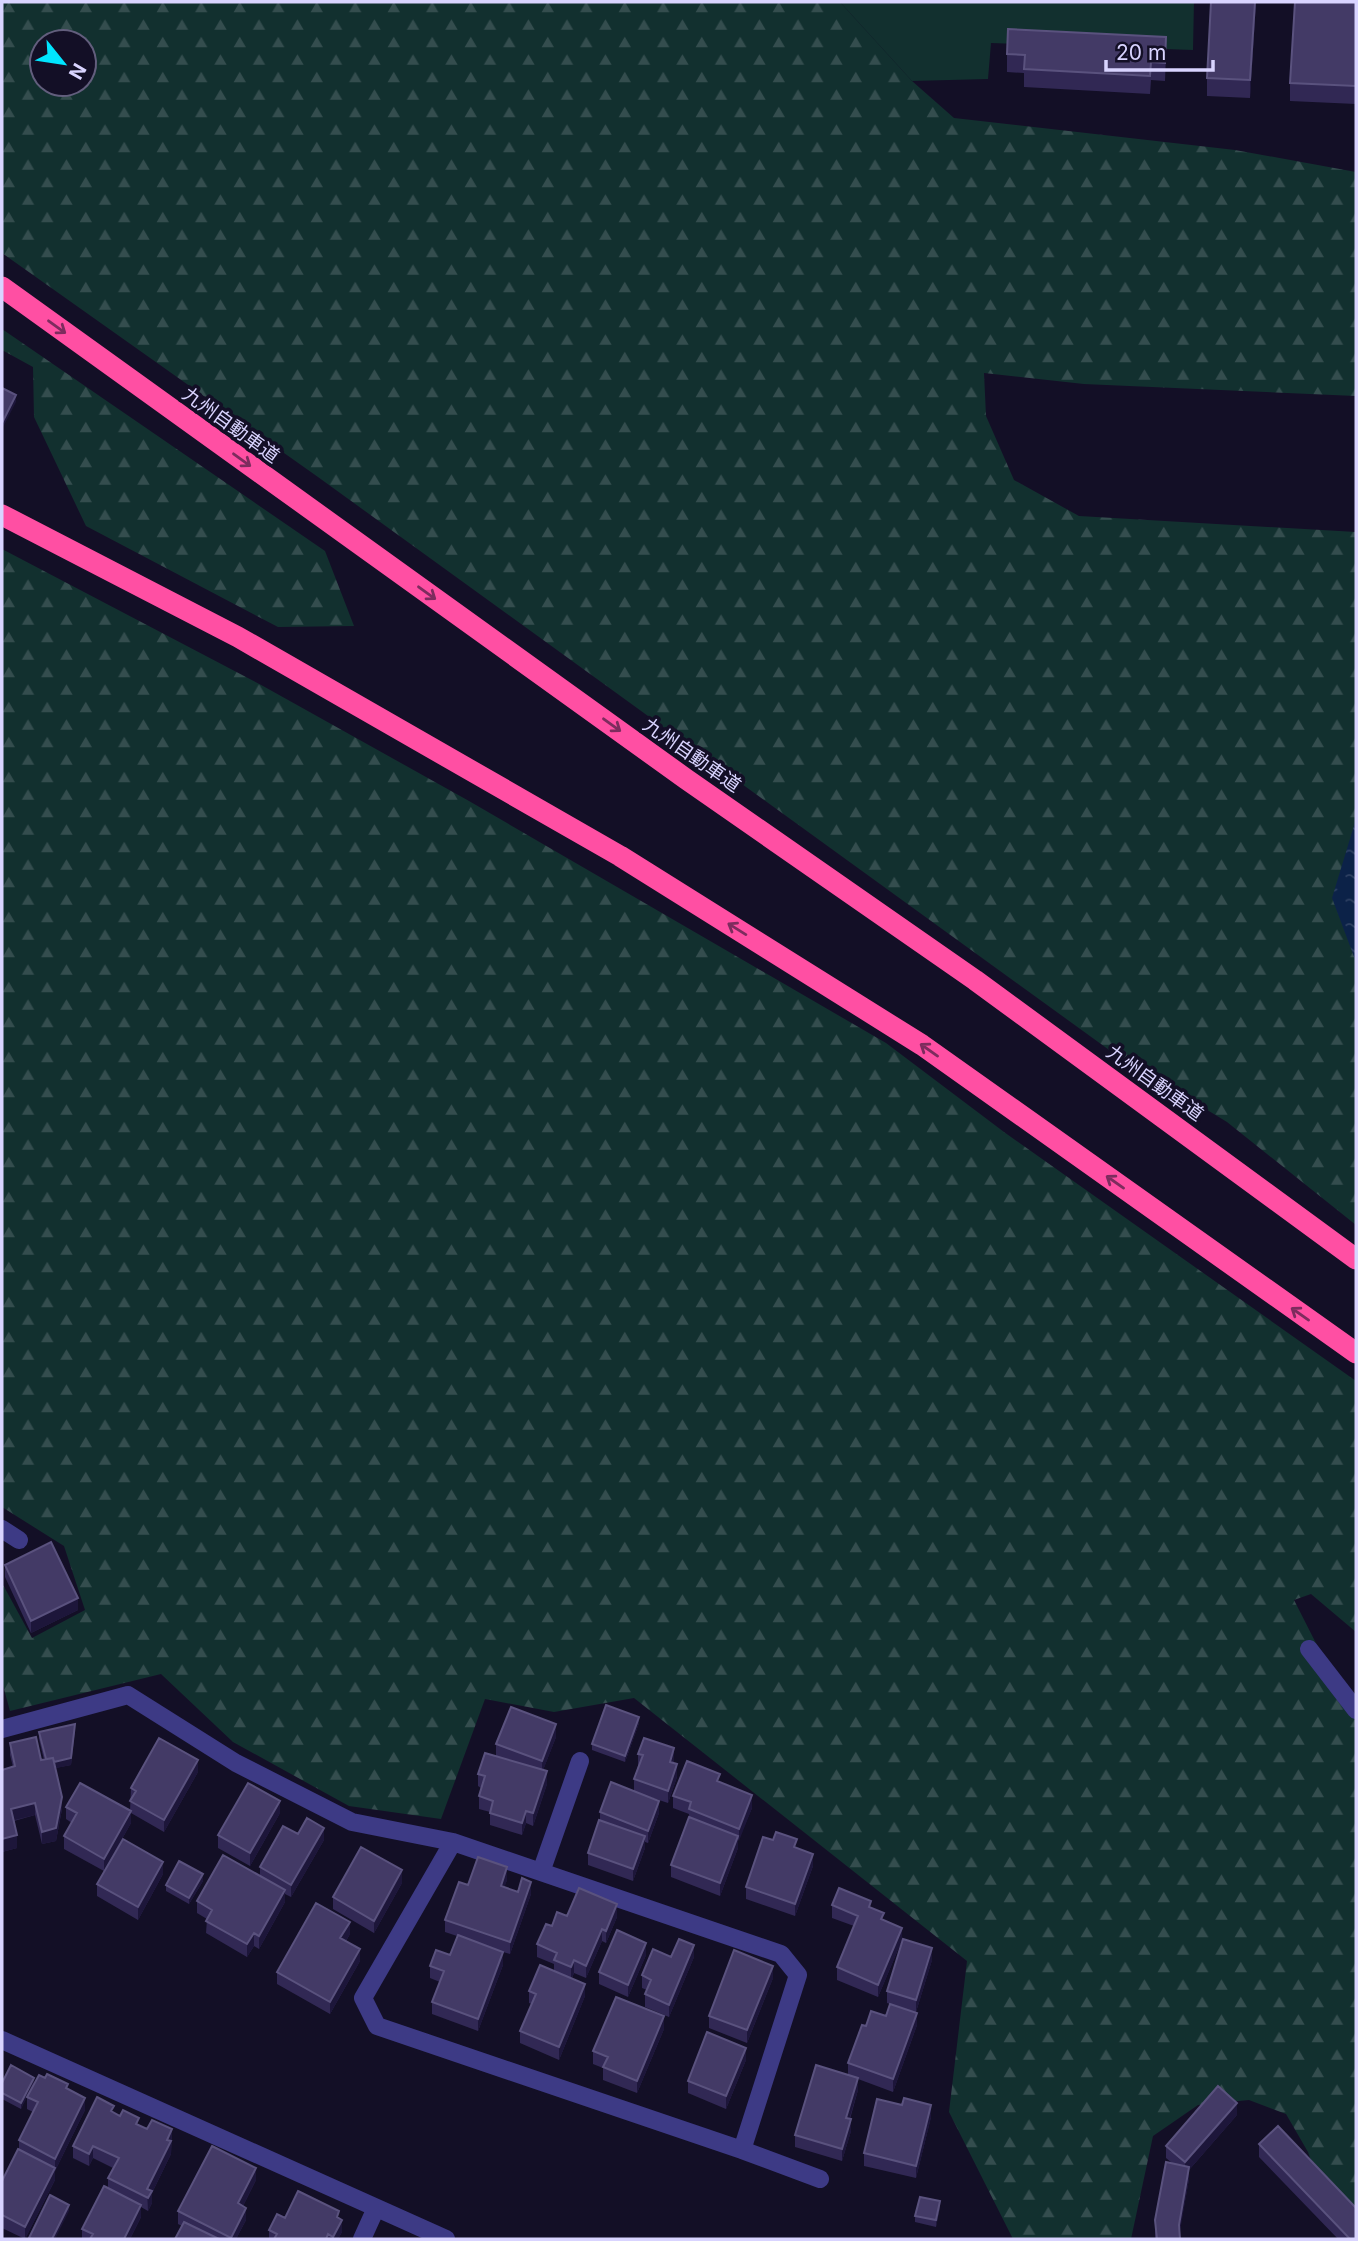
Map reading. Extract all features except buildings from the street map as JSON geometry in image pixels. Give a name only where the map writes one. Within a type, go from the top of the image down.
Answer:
[{"type":"highway","name":"九州自動車道","points":[[2,288],[675,771],[975,980],[1356,1259]]},
{"type":"highway","points":[[2,515],[238,637],[620,856],[922,1045],[1356,1353]]},
{"type":"street","points":[[2,1529],[19,1540],[2,1544]]},
{"type":"street","points":[[1308,1649],[1356,1710]]},
{"type":"street","points":[[2,1729],[128,1695],[236,1763],[352,1822],[453,1842],[780,1954],[798,1975],[742,2150]]},
{"type":"street","points":[[541,1872],[580,1761]]},
{"type":"street","points":[[453,1842],[363,1998],[377,2026],[820,2179]]},
{"type":"street","points":[[2,2039],[446,2239]]},
{"type":"street","points":[[362,2239],[376,2208]]},
{"type":"green space","points":[[2,2],[840,2],[912,81],[954,118],[1235,150],[1356,172],[1356,396],[1084,384],[984,373],[986,416],[1014,480],[1079,516],[1356,532],[1356,1225],[1227,1122],[1112,1052],[318,477],[2,253]]},
{"type":"green space","points":[[840,2],[1194,2],[1193,50],[991,43],[988,79],[912,81]]},
{"type":"green space","points":[[2,329],[325,551],[354,626],[278,627],[86,526],[34,417],[33,367],[2,350]]},
{"type":"green space","points":[[2,549],[263,686],[469,801],[886,1043],[1004,1132],[1356,1381],[1356,1632],[1311,1594],[1294,1600],[1356,1722],[1356,2228],[1320,2187],[1308,2152],[1286,2114],[1249,2100],[1198,2105],[1153,2136],[1131,2239],[1013,2239],[949,2112],[967,1961],[634,1698],[554,1712],[485,1699],[441,1819],[349,1806],[233,1742],[161,1674],[10,1711],[2,1682],[2,1583],[32,1638],[85,1610],[64,1546],[2,1507]]},
{"type":"water","points":[[1356,819],[1356,962],[1332,898]]}]
